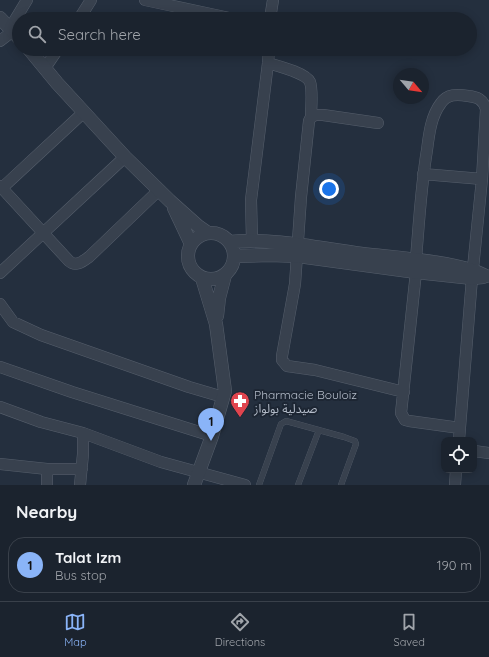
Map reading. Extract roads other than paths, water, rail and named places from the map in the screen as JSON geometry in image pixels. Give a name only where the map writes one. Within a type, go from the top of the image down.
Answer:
[{"type":"street","points":[[22,12],[27,0]]},
{"type":"street","points":[[83,12],[91,0]]},
{"type":"street","points":[[145,0],[201,12]]},
{"type":"street","points":[[271,12],[273,0]]},
{"type":"street","points":[[0,18],[12,30]]},
{"type":"street","points":[[0,42],[12,33]]},
{"type":"street","points":[[35,56],[57,84],[125,157],[170,201],[208,233]]},
{"type":"street","points":[[45,68],[53,56]]},
{"type":"street","points":[[252,240],[251,200],[268,56]]},
{"type":"street","points":[[268,63],[306,76],[310,82],[311,89],[311,117],[309,121],[301,197],[299,250],[295,284],[282,356],[285,365],[315,370],[404,392]]},
{"type":"street","points":[[416,259],[423,174],[430,128],[441,103],[449,96],[458,94],[477,98],[483,101],[486,109],[482,180],[459,437]]},
{"type":"street","points":[[84,112],[1,187],[68,261],[78,264],[83,262],[159,190]]},
{"type":"street","points":[[311,117],[316,115],[331,115],[378,123]]},
{"type":"street","points":[[0,273],[125,157]]},
{"type":"street","points":[[423,174],[482,180]]},
{"type":"street","points":[[170,201],[191,244]]},
{"type":"street","points":[[208,233],[220,234],[229,242],[233,248],[234,256],[233,263],[225,275],[212,279],[202,278],[193,271],[189,265],[188,250],[198,236],[208,233]]},
{"type":"street","points":[[229,242],[252,240],[416,272],[473,274],[487,276]]},
{"type":"street","points":[[234,256],[270,254],[318,248],[416,259],[473,274]]},
{"type":"street","points":[[416,272],[401,409],[403,417],[409,422],[460,428]]},
{"type":"street","points":[[216,324],[219,298],[225,275]]},
{"type":"street","points":[[194,485],[212,436],[223,397],[225,384],[222,373],[216,324],[202,278]]},
{"type":"street","points":[[0,304],[13,322],[41,335],[189,387],[223,397]]},
{"type":"street","points":[[0,367],[72,392],[212,436]]},
{"type":"street","points":[[0,407],[41,422],[83,434],[161,462],[245,485]]},
{"type":"street","points":[[80,485],[83,434]]},
{"type":"street","points":[[477,451],[489,453]]},
{"type":"street","points":[[0,464],[47,469],[82,469]]},
{"type":"street","points":[[47,469],[47,485]]},
{"type":"street","points":[[455,485],[456,473]]},
{"type":"lane","points":[[259,485],[277,432],[283,422],[286,421],[355,441],[356,444],[341,485]]},
{"type":"lane","points":[[298,485],[319,430]]},
{"type":"place","name":"Pharmacie Bouloiz صيدلية بولواز","points":[[240,418]]},
{"type":"place","name":"Talat Izm","points":[[211,441]]}]
